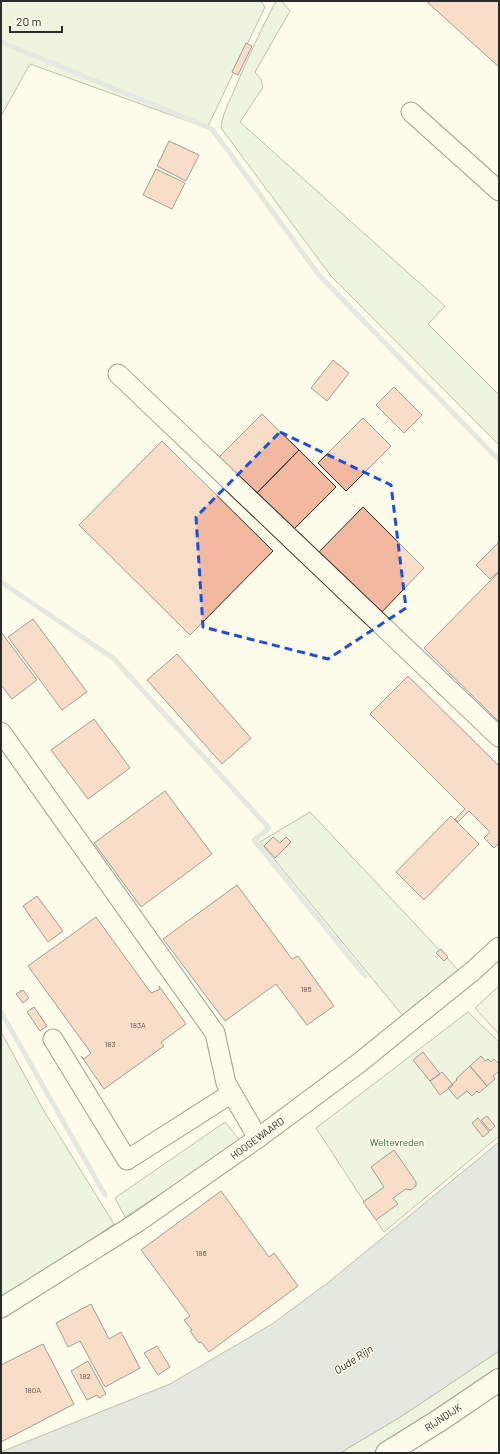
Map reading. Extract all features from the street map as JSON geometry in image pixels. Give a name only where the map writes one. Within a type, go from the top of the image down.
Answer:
[{"type":"main road","name":"RIJNDIJK","points":[[387,1453],[440,1420],[499,1380]]},
{"type":"street","points":[[411,112],[499,191]]},
{"type":"street","points":[[118,374],[499,737]]},
{"type":"street","points":[[1,732],[215,1033],[226,1083],[258,1138]]},
{"type":"street","name":"HOOGEWAARD","points":[[1,1308],[138,1222],[258,1138],[359,1064],[469,975],[499,947]]},
{"type":"street","points":[[54,1039],[127,1160],[232,1093]]},
{"type":"highlighted area","points":[[280,432],[391,485],[406,608],[328,659],[203,627],[196,517]]},
{"type":"green space","points":[[1,1],[261,1],[265,7],[207,128],[30,64],[1,116]]},
{"type":"green space","points":[[276,1],[281,1],[290,11],[255,72],[261,79],[263,87],[240,122],[445,306],[428,324],[499,395],[499,445],[331,276],[221,128],[227,106],[253,47]]},
{"type":"green space","points":[[310,812],[461,973],[403,1016],[260,842]]},
{"type":"green space","name":"Weltevreden","points":[[468,1012],[499,1042],[499,1136],[384,1232],[316,1128]]},
{"type":"green space","points":[[1,1032],[44,1111],[114,1224],[1,1300]]},
{"type":"green space","points":[[225,1122],[241,1142],[125,1217],[115,1198]]},
{"type":"green space","points":[[499,1351],[499,1370],[383,1448],[373,1453],[340,1453],[402,1416]]},
{"type":"shaded area","points":[[499,986],[499,1034],[475,1008]]},
{"type":"water","name":"Oude Rijn","points":[[499,1142],[499,1351],[402,1416],[340,1453],[1,1453],[170,1384],[272,1324],[330,1281]]},
{"type":"building","points":[[426,1],[499,1],[499,67]]},
{"type":"building","points":[[246,43],[252,46],[238,75],[232,72]]},
{"type":"building","points":[[169,141],[199,155],[186,181],[157,166]]},
{"type":"building","points":[[156,169],[185,183],[172,209],[143,195]]},
{"type":"building","points":[[333,360],[349,373],[327,401],[311,388]]},
{"type":"building","points":[[394,387],[422,415],[404,433],[376,405]]},
{"type":"building","points":[[262,414],[299,450],[256,494],[219,457]]},
{"type":"building","points":[[363,418],[391,446],[346,491],[318,463]]},
{"type":"building","points":[[162,441],[273,551],[190,635],[79,525]]},
{"type":"building","points":[[299,450],[336,487],[293,530],[256,494]]},
{"type":"building","points":[[363,507],[424,568],[379,615],[317,554]]},
{"type":"building","points":[[499,542],[499,571],[490,579],[476,565]]},
{"type":"building","points":[[499,572],[499,722],[424,648]]},
{"type":"building","points":[[33,619],[87,692],[62,710],[8,637]]},
{"type":"building","points":[[1,632],[37,680],[12,699],[1,685]]},
{"type":"building","points":[[177,654],[251,738],[222,764],[147,680]]},
{"type":"building","points":[[408,676],[499,766],[499,843],[494,848],[484,838],[490,832],[469,811],[458,822],[455,819],[465,809],[370,714]]},
{"type":"building","points":[[94,719],[130,768],[88,799],[51,750]]},
{"type":"building","points":[[165,791],[212,854],[141,907],[94,843]]},
{"type":"building","points":[[451,816],[479,844],[424,900],[396,872]]},
{"type":"building","points":[[273,837],[280,843],[286,837],[291,842],[275,858],[264,846]]},
{"type":"building","points":[[237,885],[292,959],[298,956],[334,1006],[307,1025],[276,984],[225,1021],[163,939]]},
{"type":"building","points":[[37,896],[63,931],[48,942],[23,906]]},
{"type":"building","points":[[96,917],[151,993],[160,989],[159,986],[186,1024],[161,1042],[164,1046],[104,1089],[81,1056],[84,1059],[91,1053],[28,966]]},
{"type":"building","points":[[441,949],[448,957],[444,961],[436,953]]},
{"type":"building","points":[[23,990],[29,998],[23,1003],[16,994]]},
{"type":"building","points":[[34,1007],[47,1026],[40,1031],[27,1012]]},
{"type":"building","points":[[423,1052],[440,1074],[430,1081],[413,1060]]},
{"type":"building","points":[[481,1056],[485,1061],[488,1059],[491,1062],[494,1059],[499,1064],[499,1071],[493,1076],[495,1079],[487,1086],[470,1066]]},
{"type":"building","points":[[470,1066],[487,1086],[479,1093],[477,1091],[472,1096],[467,1091],[457,1099],[448,1088]]},
{"type":"building","points":[[442,1072],[453,1085],[440,1095],[430,1081]]},
{"type":"building","points":[[487,1116],[495,1126],[490,1131],[481,1120]]},
{"type":"building","points":[[478,1118],[489,1132],[483,1137],[472,1123]]},
{"type":"building","points":[[394,1150],[416,1182],[416,1186],[411,1190],[406,1189],[393,1198],[398,1204],[376,1220],[363,1202],[384,1187],[371,1167]]},
{"type":"building","points":[[221,1191],[269,1257],[274,1253],[298,1286],[209,1352],[201,1342],[199,1343],[190,1331],[192,1330],[184,1320],[190,1316],[141,1250]]},
{"type":"building","points":[[91,1304],[109,1339],[121,1332],[140,1368],[105,1387],[80,1341],[68,1347],[56,1323]]},
{"type":"building","points":[[43,1344],[74,1404],[1,1442],[1,1365]]},
{"type":"building","points":[[157,1346],[170,1367],[158,1375],[144,1353]]},
{"type":"building","points":[[88,1361],[106,1394],[99,1398],[97,1395],[87,1400],[71,1371]]},
{"type":"waterway","points":[[1,42],[212,129],[319,275],[499,460]]},
{"type":"waterway","points":[[1,582],[113,658],[269,828],[254,840],[365,976]]},
{"type":"waterway","points":[[1,1012],[105,1195]]}]
